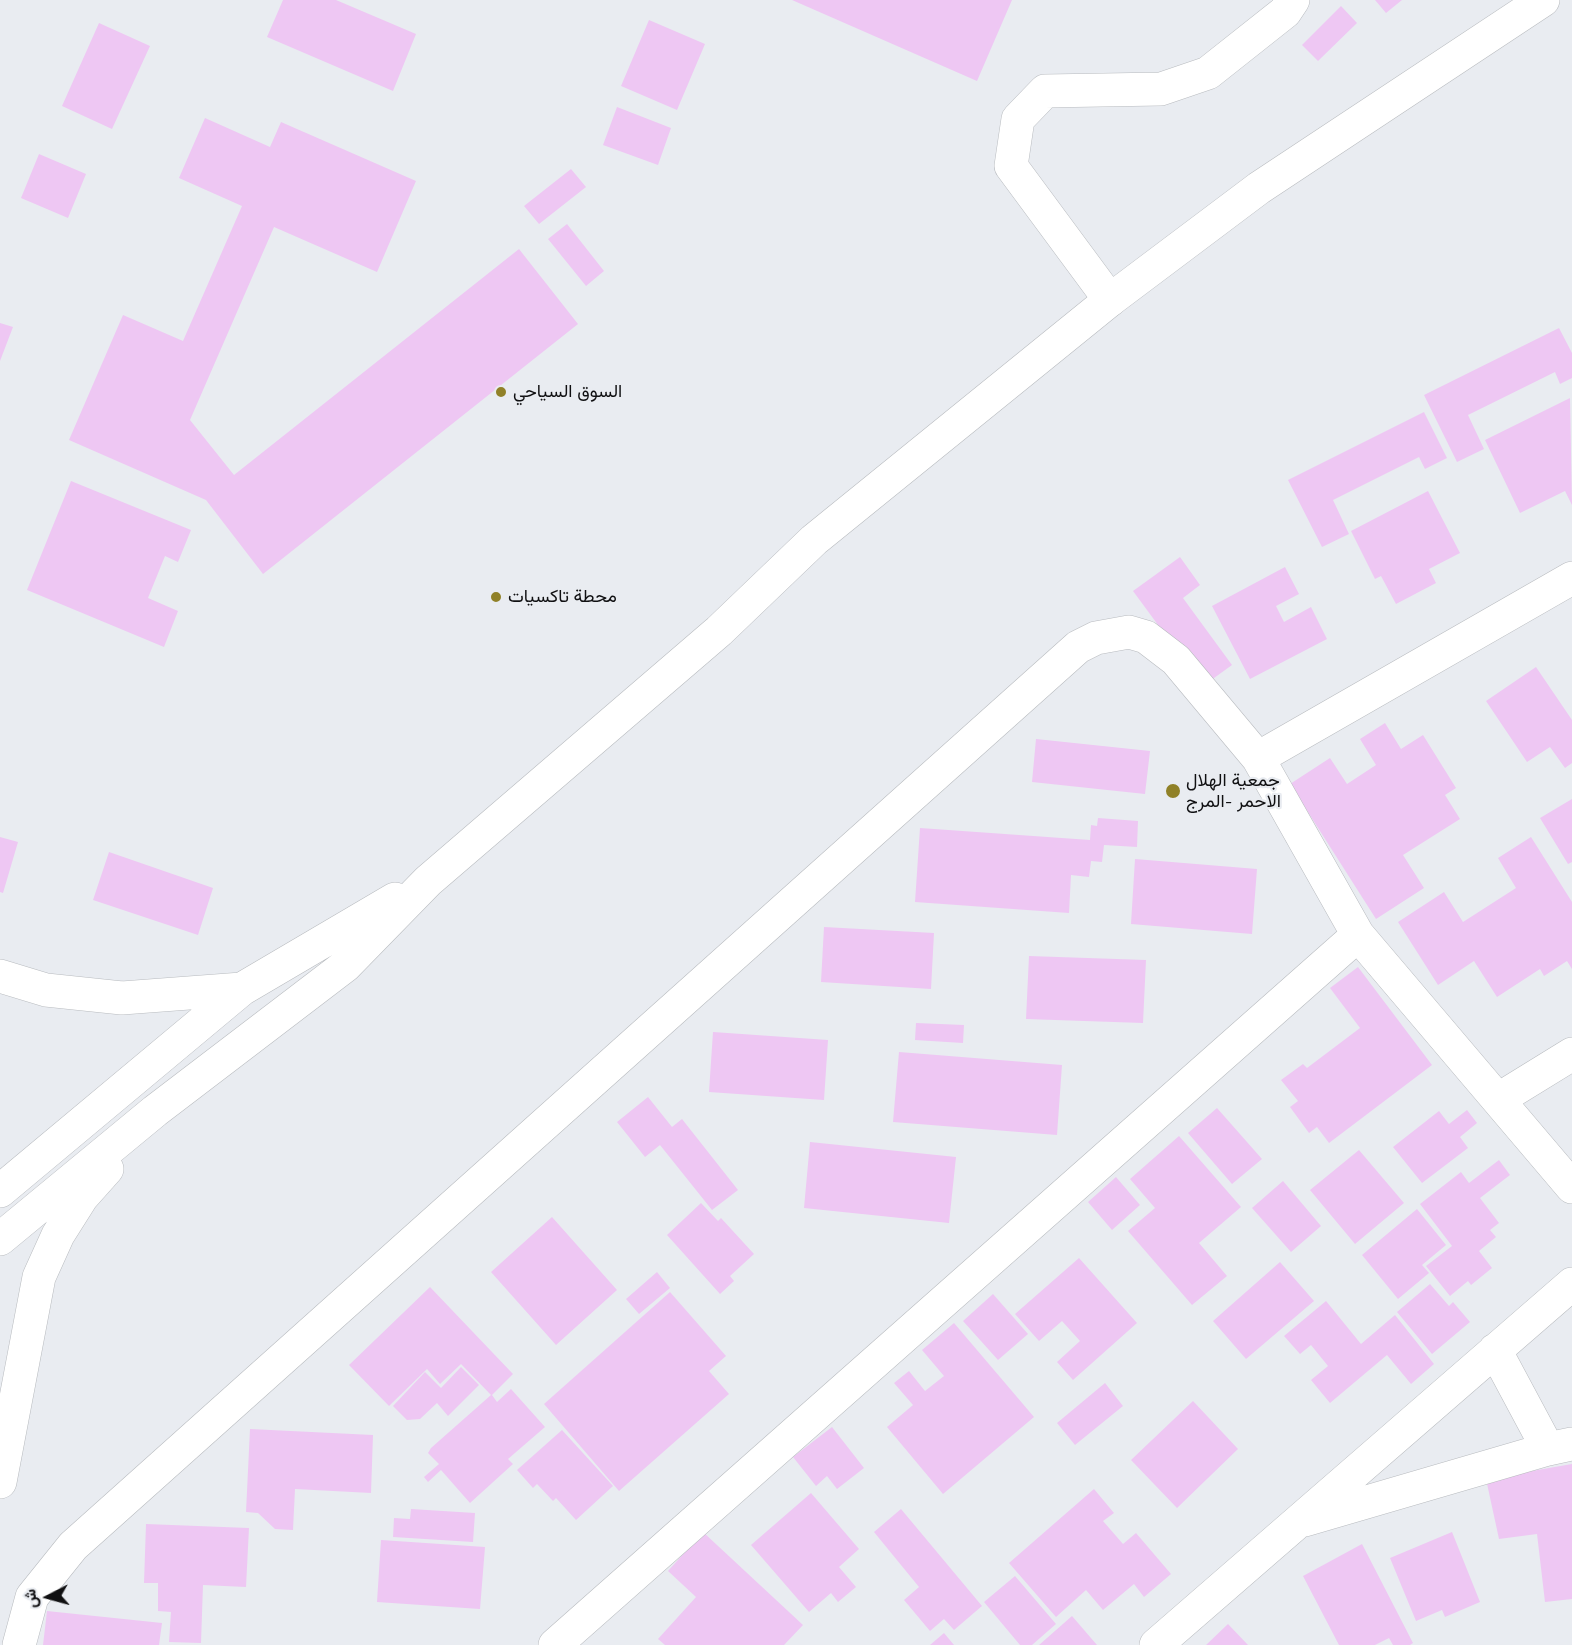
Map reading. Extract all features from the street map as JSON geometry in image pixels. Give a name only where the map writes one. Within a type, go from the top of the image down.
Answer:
[{"type":"street","points":[[1110,300],[1011,166],[1018,119],[1045,91],[1096,88],[1161,89],[1208,73],[1286,12],[1293,0]]},
{"type":"street","points":[[0,1239],[155,1111],[345,966],[428,881],[719,631],[814,540],[1110,300],[1259,188],[1509,20],[1543,0]]},
{"type":"street","points":[[1258,758],[1572,578]]},
{"type":"street","points":[[20,1645],[32,1597],[73,1546],[1078,647],[1096,638],[1129,632],[1152,641],[1176,660],[1258,758],[1358,935],[1572,1187]]},
{"type":"street","points":[[0,1191],[242,989],[319,941],[428,881]]},
{"type":"street","points":[[555,1645],[1358,935]]},
{"type":"street","points":[[0,976],[46,990],[122,998],[242,989]]},
{"type":"street","points":[[1499,1099],[1572,1054]]},
{"type":"street","points":[[0,1482],[39,1277],[58,1235],[82,1197],[155,1111]]},
{"type":"street","points":[[1156,1645],[1572,1284]]},
{"type":"street","points":[[1294,1523],[1560,1446],[1495,1350]]},
{"type":"street","points":[[592,1645],[619,1588]]},
{"type":"building","points":[[283,0],[336,0],[416,34],[393,91],[267,37]]},
{"type":"building","points":[[792,0],[1012,0],[977,81]]},
{"type":"building","points":[[1375,0],[1402,0],[1386,13]]},
{"type":"building","points":[[1341,6],[1357,23],[1318,61],[1302,45]]},
{"type":"building","points":[[649,20],[705,44],[677,110],[621,86]]},
{"type":"building","points":[[99,23],[150,46],[112,129],[62,106]]},
{"type":"building","points":[[617,107],[671,128],[658,165],[603,145]]},
{"type":"building","points":[[205,118],[270,147],[281,122],[416,181],[377,272],[274,227],[190,420],[234,475],[519,249],[578,324],[263,574],[206,500],[69,440],[123,315],[183,341],[242,206],[179,178]]},
{"type":"building","points":[[39,154],[86,174],[68,218],[21,198]]},
{"type":"building","points":[[571,169],[586,187],[539,224],[524,206]]},
{"type":"building","points":[[567,224],[604,271],[586,286],[548,239]]},
{"type":"building","points":[[0,323],[13,327],[0,361]]},
{"type":"building","points":[[1559,328],[1572,353],[1572,378],[1560,384],[1555,372],[1468,415],[1484,449],[1457,462],[1424,395]]},
{"type":"building","points":[[1570,398],[1572,505],[1565,491],[1520,513],[1485,440]]},
{"type":"building","points":[[1424,412],[1447,458],[1425,469],[1419,457],[1333,500],[1349,534],[1322,547],[1288,480]]},
{"type":"building","points":[[71,481],[191,530],[178,562],[165,556],[148,598],[178,611],[164,647],[27,590]]},
{"type":"building","points":[[1428,491],[1460,553],[1429,569],[1436,583],[1396,604],[1381,576],[1375,579],[1351,531]]},
{"type":"building","points":[[1180,557],[1200,585],[1183,598],[1232,665],[1203,686],[1133,591]]},
{"type":"building","points":[[1285,567],[1299,594],[1276,606],[1284,622],[1311,607],[1327,639],[1250,679],[1212,606]]},
{"type":"building","points":[[1536,667],[1572,720],[1572,763],[1565,768],[1550,747],[1527,762],[1486,701]]},
{"type":"building","points":[[1385,723],[1401,749],[1423,735],[1456,788],[1445,795],[1460,819],[1403,855],[1424,888],[1376,919],[1290,784],[1330,758],[1347,784],[1376,765],[1360,739]]},
{"type":"building","points":[[1036,739],[1150,751],[1145,794],[1032,782]]},
{"type":"building","points":[[1572,799],[1572,862],[1568,864],[1540,818]]},
{"type":"building","points":[[1098,818],[1138,821],[1137,847],[1104,845],[1102,862],[1091,861],[1089,877],[1071,875],[1069,913],[915,902],[920,828],[1090,840],[1091,825],[1097,826]]},
{"type":"building","points":[[0,837],[18,842],[3,893],[0,892]]},
{"type":"building","points":[[1531,837],[1572,902],[1572,969],[1567,961],[1544,976],[1540,969],[1497,997],[1474,961],[1438,985],[1398,922],[1444,892],[1463,922],[1516,888],[1498,858]]},
{"type":"building","points":[[109,852],[213,888],[198,935],[93,900]]},
{"type":"building","points":[[1135,859],[1257,869],[1252,934],[1131,924]]},
{"type":"building","points":[[824,927],[934,933],[931,989],[821,982]]},
{"type":"building","points":[[1029,956],[1146,960],[1143,1023],[1026,1019]]},
{"type":"building","points":[[1358,967],[1432,1065],[1329,1143],[1317,1127],[1309,1133],[1290,1107],[1298,1101],[1281,1080],[1303,1064],[1307,1068],[1360,1028],[1330,988]]},
{"type":"building","points":[[916,1023],[964,1025],[963,1043],[915,1040]]},
{"type":"building","points":[[713,1032],[828,1040],[824,1100],[709,1092]]},
{"type":"building","points":[[899,1052],[1062,1065],[1057,1135],[893,1122]]},
{"type":"building","points":[[648,1097],[672,1127],[682,1119],[738,1190],[712,1210],[660,1145],[645,1157],[617,1122]]},
{"type":"building","points":[[1217,1108],[1262,1159],[1232,1184],[1188,1133]]},
{"type":"building","points":[[1467,1110],[1477,1123],[1460,1137],[1468,1148],[1422,1183],[1393,1147],[1439,1111],[1449,1124]]},
{"type":"building","points":[[1179,1136],[1241,1207],[1199,1243],[1227,1276],[1192,1305],[1128,1231],[1155,1208],[1130,1179]]},
{"type":"building","points":[[810,1142],[956,1157],[949,1223],[804,1208]]},
{"type":"building","points":[[1359,1150],[1404,1203],[1355,1244],[1310,1190]]},
{"type":"building","points":[[1499,1160],[1510,1175],[1480,1198],[1499,1223],[1490,1230],[1496,1237],[1479,1251],[1492,1268],[1471,1285],[1468,1281],[1450,1296],[1426,1266],[1452,1246],[1420,1204],[1461,1172],[1469,1183]]},
{"type":"building","points":[[1116,1177],[1140,1205],[1112,1230],[1088,1202]]},
{"type":"building","points":[[1283,1181],[1321,1226],[1291,1252],[1252,1208]]},
{"type":"building","points":[[701,1203],[718,1221],[721,1218],[754,1254],[730,1276],[734,1281],[720,1294],[667,1235]]},
{"type":"building","points":[[1417,1209],[1446,1245],[1422,1265],[1429,1273],[1398,1299],[1362,1255]]},
{"type":"building","points":[[552,1217],[617,1290],[556,1345],[491,1272]]},
{"type":"building","points":[[1079,1258],[1137,1323],[1073,1380],[1057,1362],[1080,1341],[1062,1321],[1039,1341],[1015,1314]]},
{"type":"building","points":[[1280,1262],[1314,1301],[1246,1359],[1213,1321]]},
{"type":"building","points":[[657,1272],[670,1288],[639,1314],[626,1299]]},
{"type":"building","points":[[1430,1284],[1449,1306],[1453,1302],[1470,1322],[1432,1354],[1397,1312]]},
{"type":"building","points":[[430,1287],[513,1374],[492,1395],[497,1402],[511,1389],[545,1427],[508,1459],[513,1464],[470,1503],[441,1470],[428,1482],[424,1477],[439,1464],[428,1453],[491,1395],[461,1364],[440,1384],[427,1369],[389,1406],[349,1365]]},
{"type":"building","points":[[670,1292],[726,1356],[709,1371],[729,1394],[619,1491],[544,1404]]},
{"type":"building","points":[[993,1294],[1028,1334],[998,1360],[963,1321]]},
{"type":"building","points":[[1326,1301],[1361,1344],[1395,1315],[1434,1364],[1411,1384],[1387,1355],[1330,1403],[1311,1380],[1328,1366],[1311,1345],[1300,1354],[1284,1336]]},
{"type":"building","points":[[954,1323],[1034,1417],[943,1494],[887,1427],[913,1405],[894,1383],[909,1371],[925,1391],[944,1376],[922,1350]]},
{"type":"building","points":[[461,1367],[479,1385],[448,1416],[437,1403],[420,1419],[407,1420],[393,1406],[425,1372],[441,1388]]},
{"type":"building","points":[[1105,1383],[1123,1406],[1075,1445],[1057,1423]]},
{"type":"building","points":[[1193,1401],[1238,1449],[1177,1508],[1131,1460]]},
{"type":"building","points":[[832,1427],[864,1468],[837,1489],[827,1476],[816,1486],[793,1457]]},
{"type":"building","points":[[250,1429],[373,1435],[371,1493],[295,1489],[293,1530],[275,1529],[258,1513],[246,1512]]},
{"type":"building","points":[[562,1430],[613,1486],[576,1520],[556,1498],[553,1501],[537,1484],[533,1488],[517,1470]]},
{"type":"building","points":[[1572,1464],[1572,1599],[1545,1602],[1537,1534],[1499,1539],[1486,1479]]},
{"type":"building","points":[[1094,1489],[1114,1513],[1103,1521],[1123,1544],[1136,1533],[1171,1574],[1144,1597],[1134,1584],[1103,1610],[1086,1590],[1056,1617],[1009,1563]]},
{"type":"building","points":[[811,1493],[859,1549],[839,1567],[856,1587],[838,1602],[831,1593],[809,1612],[751,1545]]},
{"type":"building","points":[[411,1509],[475,1513],[473,1542],[393,1537],[394,1518],[410,1519]]},
{"type":"building","points":[[901,1509],[982,1606],[954,1630],[944,1619],[930,1631],[904,1600],[919,1587],[874,1532]]},
{"type":"building","points":[[146,1524],[249,1528],[246,1587],[203,1585],[201,1643],[169,1642],[171,1612],[158,1611],[158,1583],[144,1583]]},
{"type":"building","points":[[703,1532],[803,1625],[784,1645],[665,1645],[658,1639],[696,1597],[668,1571]]},
{"type":"building","points":[[1452,1532],[1480,1602],[1445,1617],[1442,1610],[1416,1621],[1390,1558]]},
{"type":"building","points":[[381,1540],[485,1547],[480,1609],[377,1602]]},
{"type":"building","points":[[1362,1544],[1413,1643],[1410,1645],[1393,1645],[1389,1638],[1375,1645],[1339,1645],[1303,1576]]},
{"type":"building","points":[[1015,1576],[1056,1624],[1032,1645],[1020,1645],[984,1602]]},
{"type":"building","points":[[47,1611],[162,1623],[159,1645],[43,1645]]},
{"type":"building","points":[[1072,1616],[1097,1645],[1039,1645]]},
{"type":"building","points":[[1228,1624],[1248,1645],[1206,1645]]},
{"type":"building","points":[[944,1633],[954,1645],[930,1645]]},
{"type":"place","name":"السوق السياحي","points":[[501,392]]},
{"type":"place","name":"محطة تاكسيات","points":[[496,597]]},
{"type":"place","name":"جمعية الهلال الاحمر -المرج","points":[[1173,791]]}]
